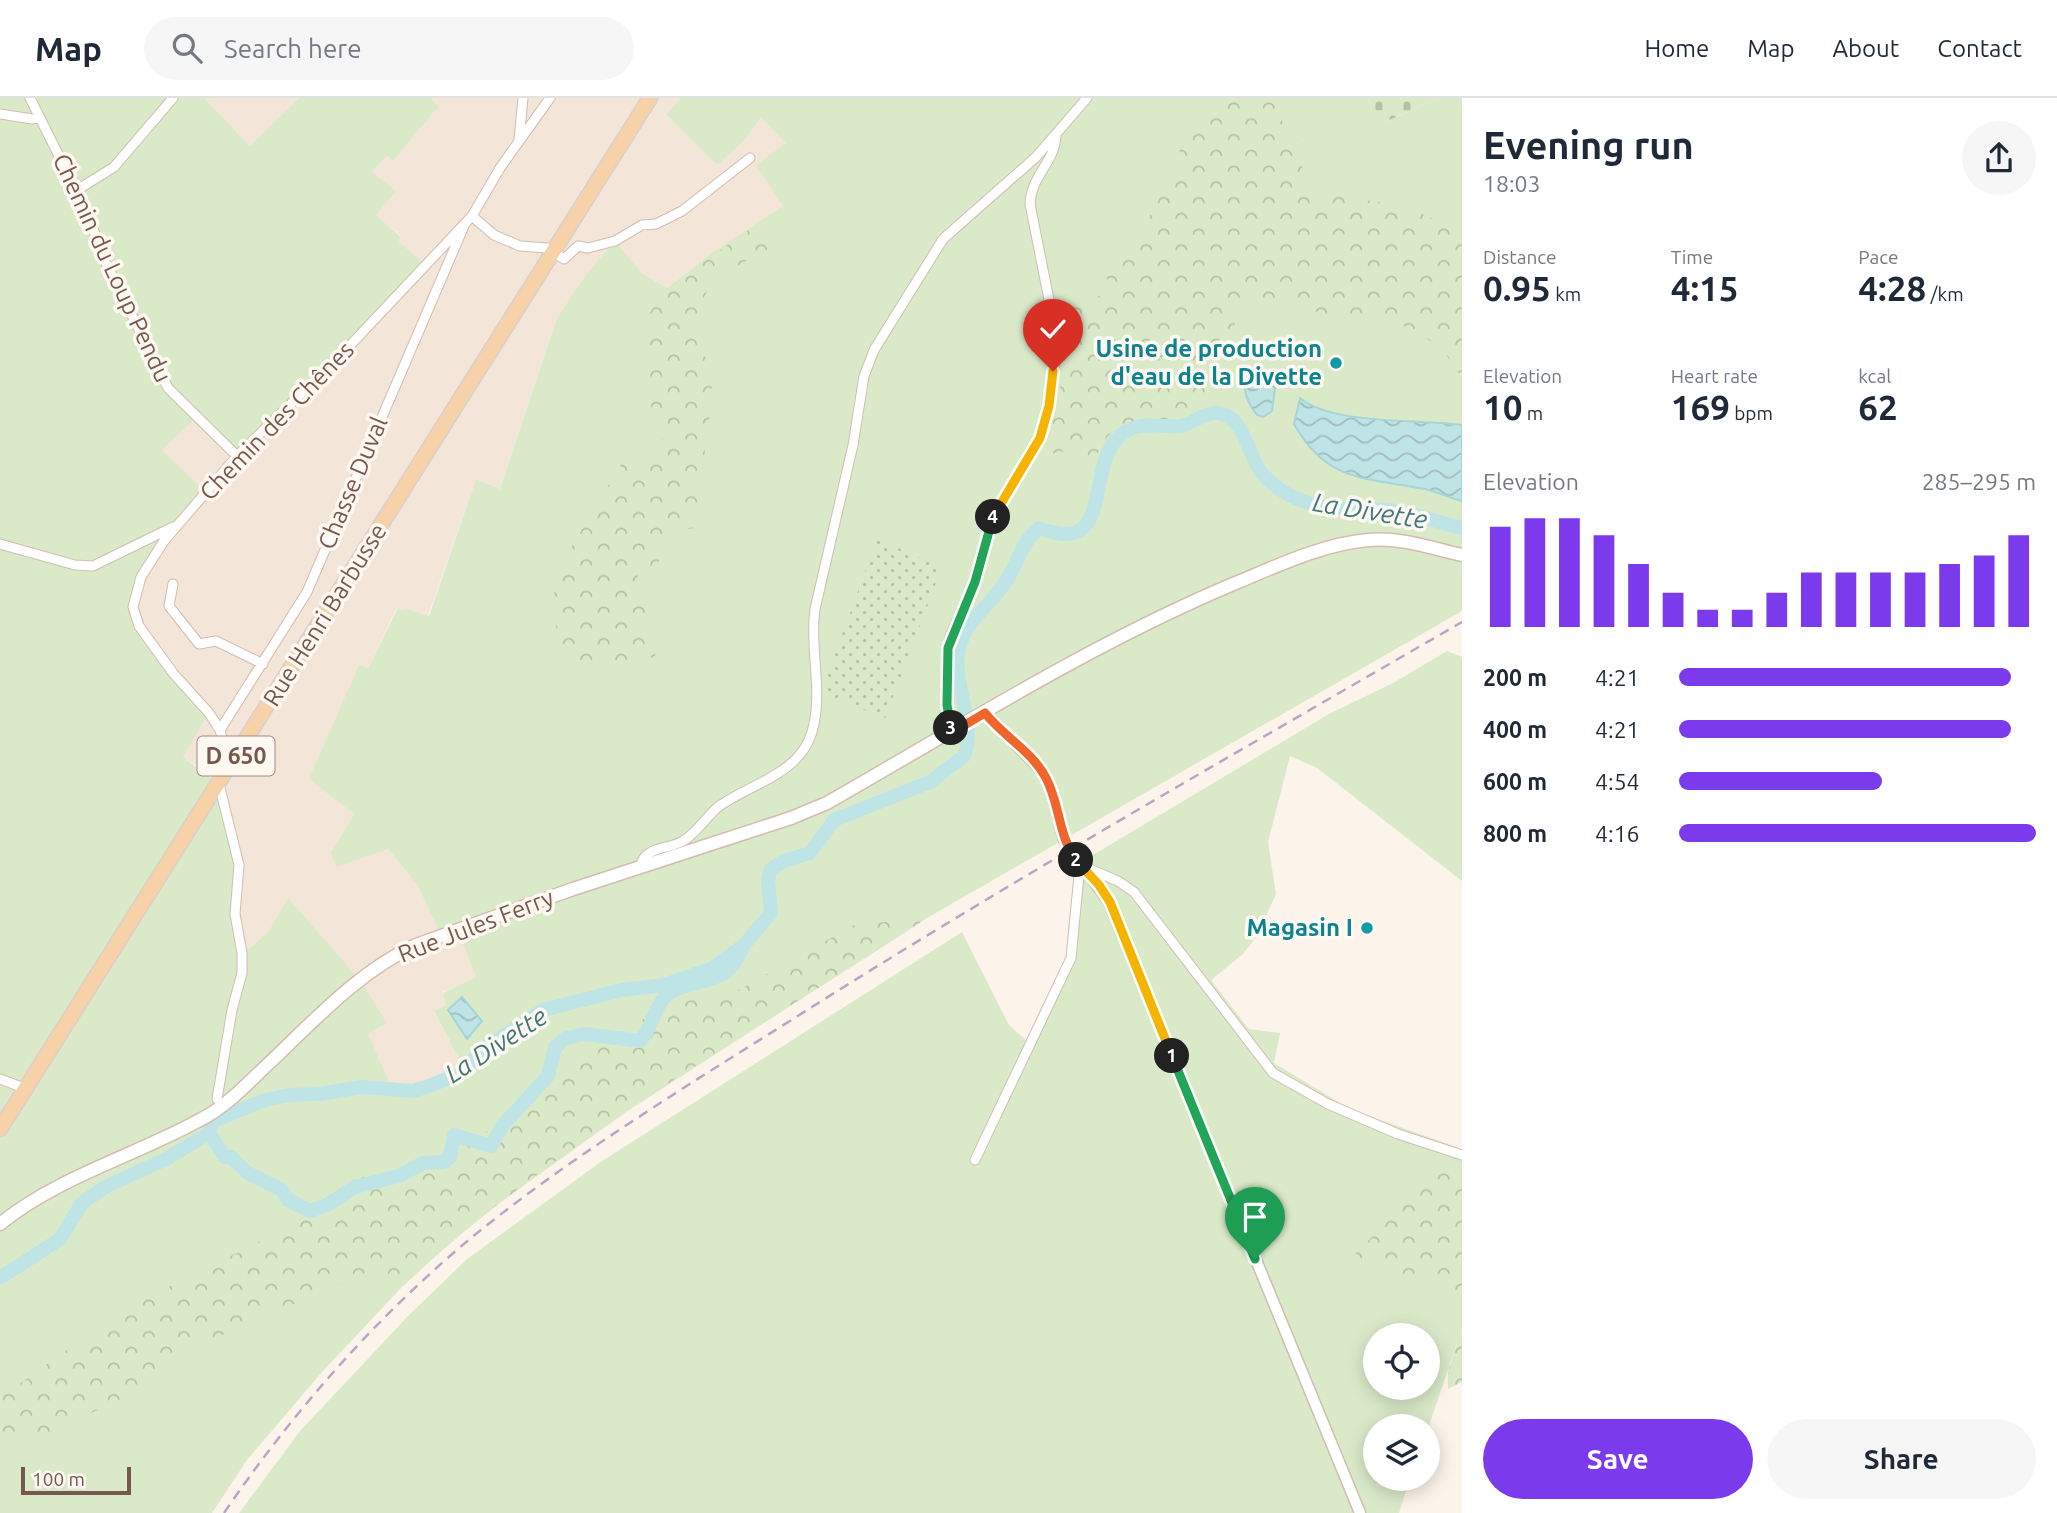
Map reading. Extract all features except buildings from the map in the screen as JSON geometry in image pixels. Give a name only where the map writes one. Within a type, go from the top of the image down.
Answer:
[{"type":"main road","name":"D 650","points":[[625,136],[650,98]]},
{"type":"main road","name":"D 650","points":[[625,136],[659,98]]},
{"type":"main road","name":"Rue Henri Barbusse","points":[[0,1129],[625,136]]},
{"type":"main road","name":"Rue Jules Ferry","points":[[0,1224],[52,1192],[207,1116],[232,1098],[360,980],[396,954],[457,929],[754,831],[827,803],[1073,662],[1182,605],[1335,546],[1393,539],[1462,555]]},
{"type":"street","name":"Chemin du Loup Pendu","points":[[30,98],[77,190],[103,257],[167,388],[237,456]]},
{"type":"street","points":[[77,190],[114,167],[173,98]]},
{"type":"street","name":"Chemin des Chênes","points":[[236,757],[223,746],[220,730],[209,713],[173,673],[134,617],[133,607],[141,577],[153,555],[177,524],[235,463],[237,456],[341,355],[472,216],[519,141],[550,98]]},
{"type":"street","points":[[642,867],[642,861],[650,852],[684,841],[718,808],[769,780],[806,748],[813,729],[818,679],[812,631],[815,609],[868,361],[943,239],[1028,166],[1087,98]]},
{"type":"street","points":[[522,101],[525,114],[537,118]]},
{"type":"street","points":[[519,141],[522,101]]},
{"type":"street","points":[[0,114],[32,119],[40,117]]},
{"type":"street","points":[[962,726],[947,705],[950,636],[975,582],[992,517],[1040,438],[1049,406],[1057,340],[1030,204],[1032,185],[1053,152],[1056,135]]},
{"type":"street","points":[[472,216],[494,235],[520,246],[553,251],[564,259],[578,246],[588,247],[615,241],[642,225],[656,224],[682,211],[751,158]]},
{"type":"street","name":"Chasse Duval","points":[[220,730],[307,592],[464,225]]},
{"type":"street","points":[[0,544],[75,565],[93,566],[177,524]]},
{"type":"street","points":[[173,584],[169,606],[193,640],[199,644],[216,641],[263,664]]},
{"type":"street","points":[[985,713],[1043,772],[1051,789],[1065,841],[1080,865],[1104,892],[1116,916],[1360,1513]]},
{"type":"street","points":[[217,1099],[232,1010],[242,973],[242,953],[235,914],[239,864],[219,784]]},
{"type":"street","points":[[1080,865],[1118,881],[1134,892],[1273,1073],[1328,1104],[1398,1134],[1462,1155]]},
{"type":"street","points":[[975,1160],[1070,958],[1080,865]]},
{"type":"street","points":[[0,1079],[27,1089]]},
{"type":"shaded area","points":[[204,98],[299,98],[250,146]]},
{"type":"shaded area","points":[[431,98],[681,98],[667,115],[717,164],[745,140],[761,118],[787,143],[757,165],[784,206],[714,251],[667,288],[643,274],[615,241],[557,318],[500,489],[476,479],[428,616],[408,609],[396,610],[368,668],[359,666],[354,814],[331,852],[388,849],[417,885],[441,935],[457,929],[477,978],[443,992],[446,1005],[434,1012],[464,1069],[429,1086],[393,1091],[367,1034],[386,1024],[288,899],[268,932],[242,953],[213,777],[183,757],[134,617],[161,450],[196,418],[425,264],[398,242],[400,235],[375,215],[372,172],[387,156],[393,161],[439,106]]},
{"type":"green space","points":[[0,98],[204,98],[250,146],[299,98],[431,98],[439,106],[393,161],[387,156],[372,172],[396,191],[376,215],[400,236],[399,242],[425,264],[237,456],[196,418],[162,450],[207,494],[178,525],[141,577],[134,617],[209,713],[183,757],[219,784],[239,865],[237,889],[243,953],[268,932],[288,898],[360,980],[387,1023],[368,1034],[393,1091],[429,1086],[464,1069],[434,1011],[446,1005],[443,993],[476,977],[457,929],[441,935],[417,885],[388,849],[336,867],[331,852],[354,814],[309,779],[359,665],[368,668],[397,610],[408,609],[429,616],[476,479],[500,489],[557,318],[588,272],[615,241],[643,274],[667,288],[714,251],[783,206],[756,165],[786,143],[761,118],[745,140],[717,165],[666,114],[681,98],[1368,98],[1372,114],[1385,122],[1439,98],[1462,98],[1462,611],[927,918],[626,1112],[501,1202],[455,1238],[403,1286],[322,1372],[247,1460],[212,1513],[0,1513]]},
{"type":"green space","points":[[1218,98],[1278,98],[1281,120],[1300,142],[1303,175],[1318,192],[1408,207],[1462,233],[1462,378],[1441,347],[1402,325],[1367,320],[1350,321],[1282,302],[1239,306],[1235,317],[1234,337],[1221,362],[1214,389],[1204,406],[1190,417],[1175,421],[1128,424],[1114,431],[1102,445],[1093,468],[1068,450],[1043,456],[1060,385],[1063,331],[1060,314],[1114,289],[1099,267],[1146,224],[1180,150],[1213,110]]},
{"type":"green space","points":[[1368,98],[1439,98],[1385,122],[1379,122],[1372,114]]},
{"type":"green space","points":[[757,224],[772,247],[738,265],[714,283],[700,308],[697,347],[711,364],[712,398],[695,528],[672,531],[655,571],[637,573],[656,657],[566,667],[555,622],[554,576],[622,463],[648,462],[655,456],[664,433],[652,415],[647,361],[649,314],[667,288]]},
{"type":"green space","points":[[877,539],[942,567],[885,718],[821,693]]},
{"type":"green space","points":[[1447,651],[1462,657],[1462,881],[1317,768],[1290,756],[1268,842],[1276,894],[1257,936],[1243,954],[1211,980],[1249,1029],[1280,1033],[1274,1063],[1350,1109],[1462,1149],[1462,1329],[1440,1393],[1440,1323],[1363,1323],[1363,1400],[1438,1400],[1433,1414],[1363,1414],[1363,1491],[1406,1491],[1399,1513],[239,1513],[300,1431],[408,1316],[467,1259],[602,1161],[962,932],[1009,1025],[1027,1041],[1065,963],[1074,873],[1071,868],[1329,714],[1393,683]]},
{"type":"green space","points":[[927,918],[590,1136],[525,1183],[403,1286],[369,1271],[197,1346],[132,1394],[41,1436],[0,1442],[0,1398],[65,1351],[162,1290],[287,1228],[338,1184],[463,1148],[546,1090],[575,1054],[677,1002],[728,996],[854,925]]},
{"type":"green space","points":[[1447,1162],[1462,1167],[1462,1294],[1352,1257]]},
{"type":"green space","points":[[1462,1329],[1462,1382],[1448,1389],[1448,1371]]},
{"type":"water","points":[[1253,367],[1277,372],[1272,411],[1263,417],[1257,415],[1245,391],[1246,379]]},
{"type":"water","points":[[1300,398],[1314,407],[1354,417],[1462,425],[1462,501],[1425,489],[1350,475],[1335,468],[1307,444],[1294,424]]},
{"type":"water","points":[[462,997],[482,1021],[467,1039],[448,1010]]},
{"type":"waterway","name":"La Divette","points":[[0,1278],[60,1239],[82,1203],[105,1187],[166,1159],[209,1133],[213,1121],[265,1100],[289,1095],[319,1094],[362,1087],[413,1091],[429,1086],[459,1074],[485,1048],[543,1010],[622,990],[664,985],[711,969],[743,946],[771,913],[768,880],[771,869],[784,861],[810,853],[834,820],[930,782],[964,756],[968,731],[959,680],[958,654],[965,632],[1002,587],[1033,533],[1039,528],[1065,534],[1082,529],[1091,516],[1106,457],[1116,440],[1133,428],[1145,425],[1181,426],[1210,413],[1225,415],[1239,427],[1265,477],[1293,497],[1326,507],[1403,512],[1462,528]]},
{"type":"waterway","name":"La Divette","points":[[209,1133],[225,1157],[231,1157],[248,1173],[282,1190],[288,1200],[310,1211],[327,1205],[355,1187],[399,1176],[423,1163],[444,1162],[450,1157],[454,1135],[491,1146],[503,1125],[548,1076],[555,1047],[566,1038],[585,1034],[640,1041],[664,998],[684,986],[706,981],[727,971],[736,961],[743,946]]},
{"type":"railway","points":[[224,1513],[277,1440],[366,1336],[465,1243],[549,1178],[686,1086],[902,951],[1141,808],[1462,622]]},
{"type":"place","name":"Usine de production d'eau de la Divette","points":[[1336,363]]},
{"type":"place","name":"Magasin I","points":[[1367,928]]},
{"type":"route","points":[[1053,371],[1049,406],[1040,438],[992,517],[975,582],[950,636],[947,661],[948,718],[953,732],[985,713],[1043,772],[1051,789],[1065,841],[1075,859],[1104,892],[1116,916],[1255,1259]]}]
